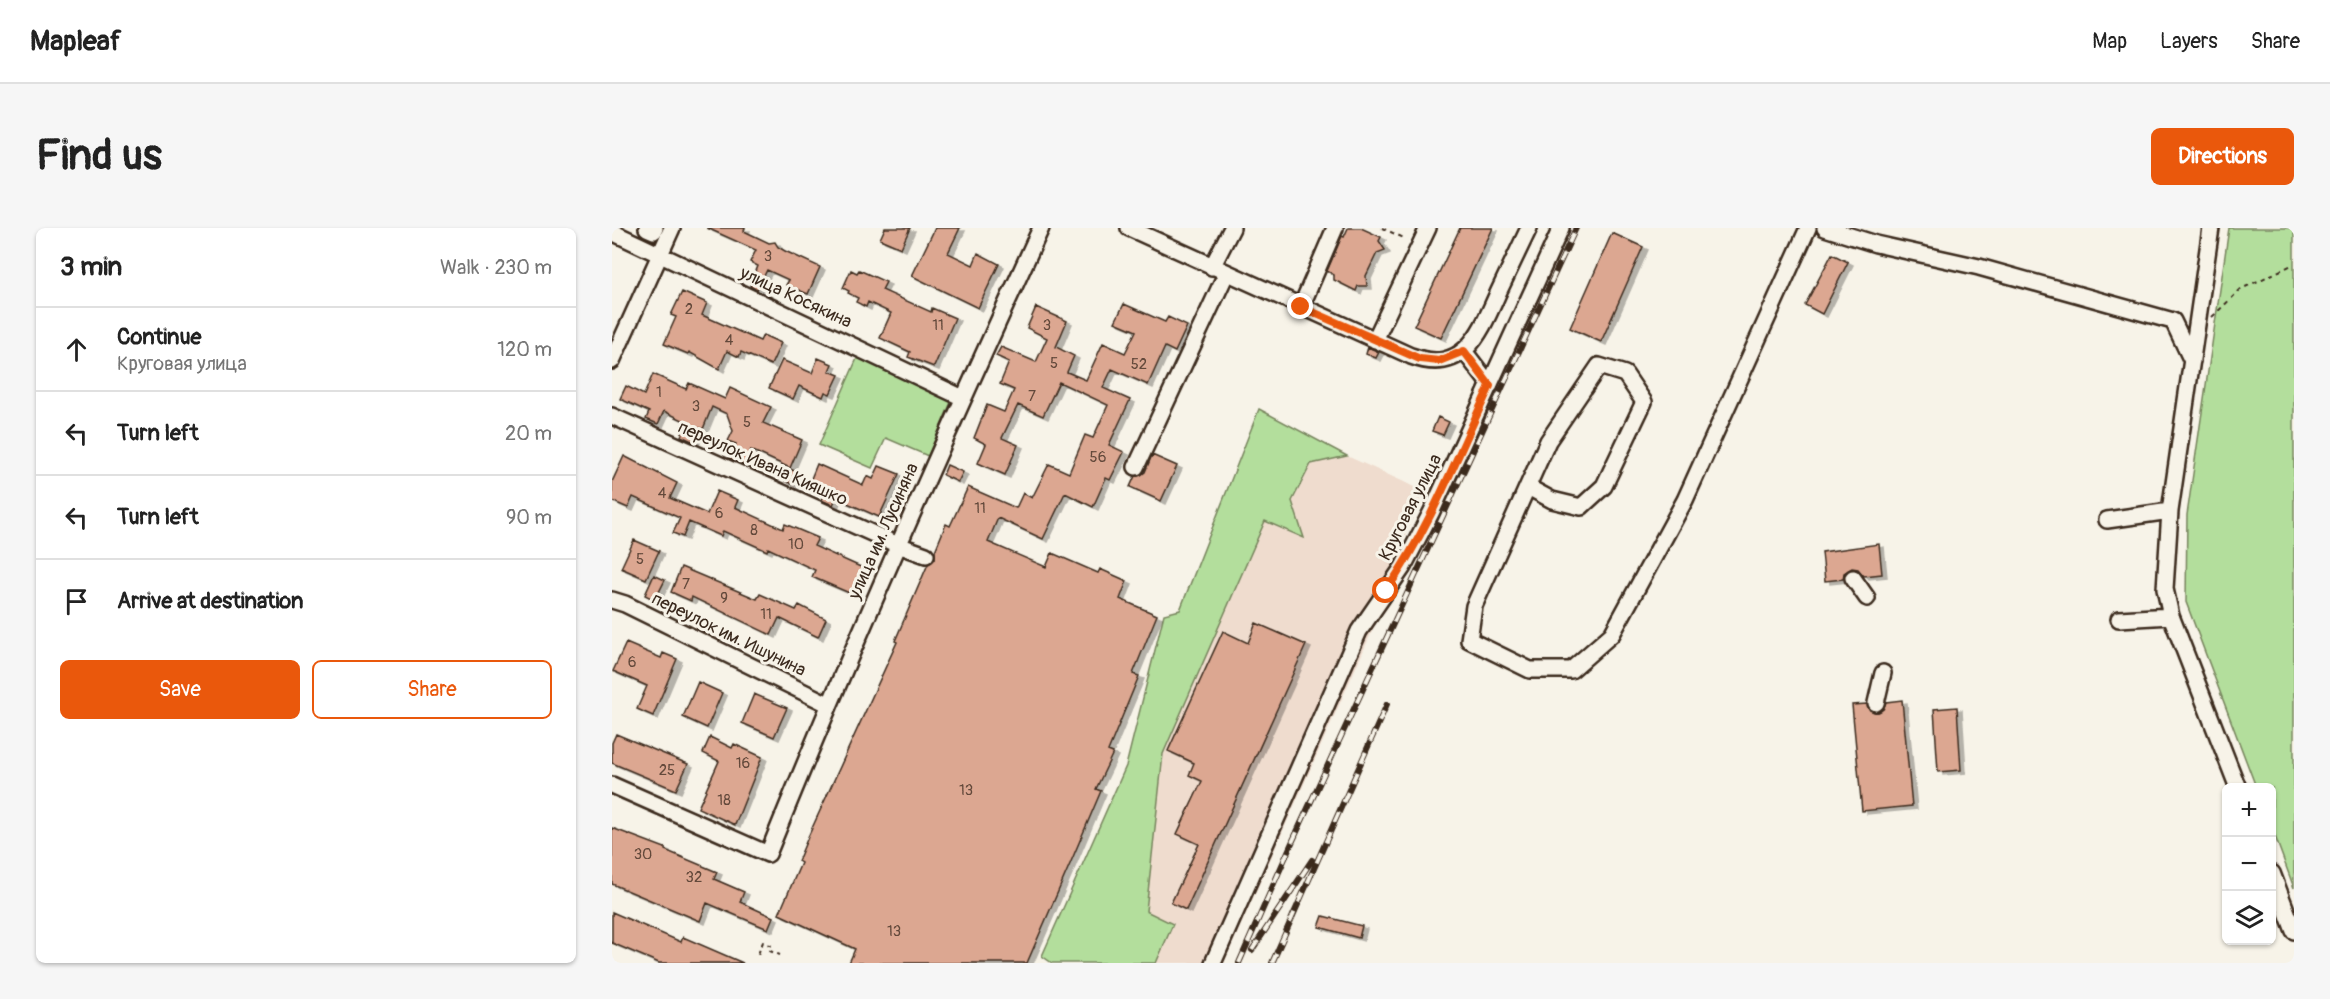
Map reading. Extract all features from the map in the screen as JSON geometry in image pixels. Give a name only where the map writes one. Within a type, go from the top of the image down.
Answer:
[{"type":"street","points":[[647,228],[654,231],[655,228]]},
{"type":"street","points":[[612,362],[672,228]]},
{"type":"street","name":"улица им. Лусиняна","points":[[612,785],[768,854],[828,704],[1041,228]]},
{"type":"street","points":[[1129,228],[1411,356],[1429,361],[1448,359],[1464,351],[1479,334],[1529,228]]},
{"type":"street","points":[[1136,467],[1219,270],[1232,228]]},
{"type":"street","points":[[1301,307],[1335,228]]},
{"type":"street","points":[[1375,340],[1428,228]]},
{"type":"street","name":"Круговая улица","points":[[1213,963],[1359,631],[1403,567],[1490,386],[1561,228]]},
{"type":"street","points":[[1528,487],[1552,500],[1581,507],[1604,486],[1644,402],[1625,374],[1599,366],[1548,441],[1474,606],[1469,640],[1530,670],[1571,670],[1612,633],[1684,500],[1808,228]]},
{"type":"street","points":[[1825,228],[1876,244],[1979,267],[2173,321],[2192,361]]},
{"type":"street","points":[[2211,228],[2170,512],[2165,589],[2171,616],[2236,783]]},
{"type":"street","name":"улица Косякина","points":[[612,232],[963,398]]},
{"type":"street","points":[[1464,351],[1490,386]]},
{"type":"street","name":"переулок Ивана Кияшко","points":[[612,416],[926,555]]},
{"type":"street","points":[[2107,520],[2170,512]]},
{"type":"street","points":[[1853,578],[1866,598]]},
{"type":"street","name":"переулок им. Ишунина","points":[[612,600],[625,604],[828,704]]},
{"type":"street","points":[[2119,619],[2171,616]]},
{"type":"street","points":[[1876,703],[1883,673]]},
{"type":"street","points":[[2276,886],[2294,931]]},
{"type":"path","points":[[1383,228],[1420,245]]},
{"type":"path","points":[[2198,322],[2214,316],[2241,289],[2294,264]]},
{"type":"path","points":[[758,954],[763,942],[772,946],[770,951],[780,955]]},
{"type":"shaded area","points":[[1347,456],[1424,491],[1391,569],[1395,580],[1224,963],[1156,963],[1173,924],[1146,911],[1163,754],[1265,521],[1292,501],[1311,464]]},
{"type":"green space","points":[[2229,228],[2294,228],[2294,888],[2276,839],[2276,783],[2254,783],[2186,602],[2187,515]]},
{"type":"green space","points":[[859,354],[954,395],[928,456],[886,438],[872,468],[819,445]]},
{"type":"green space","points":[[1259,409],[1347,456],[1311,464],[1292,501],[1304,538],[1265,521],[1163,754],[1146,911],[1173,924],[1156,963],[1052,963],[1042,956],[1126,766],[1164,614],[1180,610]]},
{"type":"building","points":[[707,228],[745,228],[744,231],[769,243],[775,242],[785,251],[820,267],[808,294],[786,285],[789,280],[767,270],[757,290],[750,286],[758,266],[750,262],[756,250]]},
{"type":"building","points":[[885,228],[910,228],[901,248],[880,239]]},
{"type":"building","points":[[935,228],[960,228],[948,253],[973,265],[978,253],[999,264],[978,308],[912,276]]},
{"type":"building","points":[[1348,228],[1361,228],[1381,237],[1379,241],[1385,250],[1377,253],[1366,276],[1367,286],[1358,286],[1356,291],[1334,280],[1334,275],[1327,271],[1342,236],[1344,237]]},
{"type":"building","points":[[1460,228],[1493,228],[1441,338],[1414,326]]},
{"type":"building","points":[[1612,233],[1643,247],[1601,342],[1570,328]]},
{"type":"building","points":[[1832,254],[1848,262],[1822,314],[1805,305]]},
{"type":"building","points":[[851,270],[857,273],[859,270],[886,282],[882,290],[931,312],[932,308],[955,318],[934,367],[908,357],[910,352],[880,338],[891,313],[868,302],[866,307],[856,302],[858,298],[843,288]]},
{"type":"building","points":[[682,292],[707,303],[702,315],[760,341],[763,335],[781,343],[771,365],[741,352],[739,357],[727,351],[719,369],[689,352],[688,354],[664,344],[676,317],[671,315]]},
{"type":"building","points":[[1124,304],[1165,322],[1168,317],[1187,326],[1175,352],[1165,347],[1148,385],[1112,369],[1103,388],[1130,400],[1109,445],[1124,452],[1110,480],[1106,478],[1093,507],[1065,493],[1043,539],[998,518],[988,542],[1046,567],[1052,553],[1098,573],[1100,569],[1127,581],[1120,599],[1157,615],[1133,674],[1139,676],[1108,751],[1113,753],[1096,789],[1101,791],[1027,963],[849,963],[855,949],[779,914],[801,863],[798,861],[808,837],[897,642],[895,641],[928,564],[935,559],[935,551],[946,524],[950,526],[968,487],[1016,508],[1023,493],[1032,498],[1049,464],[1069,473],[1085,435],[1093,438],[1108,405],[1059,382],[1043,416],[1018,405],[1002,438],[1018,445],[1005,475],[978,463],[986,444],[974,438],[987,405],[1004,412],[1014,390],[1000,384],[1009,362],[996,356],[1001,347],[1036,362],[1047,338],[1027,328],[1036,307],[1067,321],[1056,347],[1074,356],[1067,372],[1086,380],[1103,343],[1125,353],[1136,331],[1115,322]]},
{"type":"building","points":[[1368,347],[1379,352],[1376,358],[1366,354]]},
{"type":"building","points":[[818,358],[832,364],[829,371],[839,375],[830,394],[825,392],[823,397],[799,386],[793,399],[769,388],[782,360],[812,373]]},
{"type":"building","points":[[653,374],[686,389],[689,383],[725,399],[730,388],[771,407],[763,423],[802,440],[790,468],[751,450],[744,465],[729,458],[736,444],[728,441],[733,431],[727,414],[712,407],[703,429],[700,428],[694,442],[681,436],[687,422],[664,411],[658,424],[646,419],[649,412],[620,399],[626,386],[644,395]]},
{"type":"building","points":[[1438,417],[1449,422],[1443,435],[1432,431]]},
{"type":"building","points":[[1152,455],[1177,466],[1161,501],[1130,487],[1135,476],[1145,472]]},
{"type":"building","points":[[624,456],[677,483],[670,498],[707,514],[717,491],[738,500],[735,507],[783,529],[785,524],[818,538],[814,546],[865,569],[854,595],[812,577],[815,570],[768,548],[767,551],[723,531],[721,536],[689,522],[683,537],[673,533],[680,518],[633,497],[628,508],[612,501],[612,482]]},
{"type":"building","points":[[817,464],[863,485],[867,476],[873,479],[879,466],[899,474],[879,517],[836,498],[833,505],[821,500],[826,488],[810,481]]},
{"type":"building","points":[[947,465],[963,472],[958,482],[943,475]]},
{"type":"building","points":[[790,469],[799,473],[794,485],[785,481]]},
{"type":"building","points":[[634,540],[659,551],[646,579],[621,568]]},
{"type":"building","points":[[1879,544],[1882,574],[1864,576],[1858,569],[1852,568],[1844,573],[1843,579],[1825,581],[1822,552]]},
{"type":"building","points":[[681,567],[757,599],[760,594],[796,610],[799,605],[826,619],[818,637],[779,618],[771,635],[692,597],[691,601],[671,592]]},
{"type":"building","points":[[654,575],[665,580],[655,600],[645,595]]},
{"type":"building","points":[[1256,623],[1306,645],[1186,910],[1171,903],[1199,844],[1177,834],[1202,781],[1189,775],[1194,763],[1168,751],[1223,631],[1248,643]]},
{"type":"building","points":[[626,643],[661,658],[663,653],[677,659],[653,716],[637,709],[647,686],[613,671]]},
{"type":"building","points":[[698,682],[722,693],[707,728],[683,717]]},
{"type":"building","points":[[754,694],[787,708],[774,737],[742,723]]},
{"type":"building","points":[[1902,700],[1912,806],[1862,811],[1852,705],[1867,704],[1870,710],[1878,712],[1883,709],[1886,702]]},
{"type":"building","points":[[1957,707],[1961,770],[1938,772],[1934,709]]},
{"type":"building","points":[[616,734],[688,764],[676,790],[612,763],[612,743]]},
{"type":"building","points":[[710,737],[732,748],[734,744],[762,757],[735,825],[698,808],[719,761],[703,753]]},
{"type":"building","points":[[612,828],[665,848],[665,850],[717,872],[714,879],[744,892],[740,902],[773,917],[768,929],[707,903],[700,921],[612,884]]},
{"type":"building","points":[[612,912],[681,942],[683,937],[743,963],[659,963],[612,943]]},
{"type":"building","points":[[1323,916],[1362,926],[1359,938],[1319,927]]},
{"type":"railway","points":[[1239,963],[1290,847],[1576,228]]},
{"type":"railway","points":[[1272,963],[1387,704]]},
{"type":"railway","points":[[1252,950],[1312,860]]},
{"type":"route","points":[[1301,307],[1420,359],[1439,361],[1464,351],[1490,386],[1432,511],[1403,567],[1386,591]]}]
